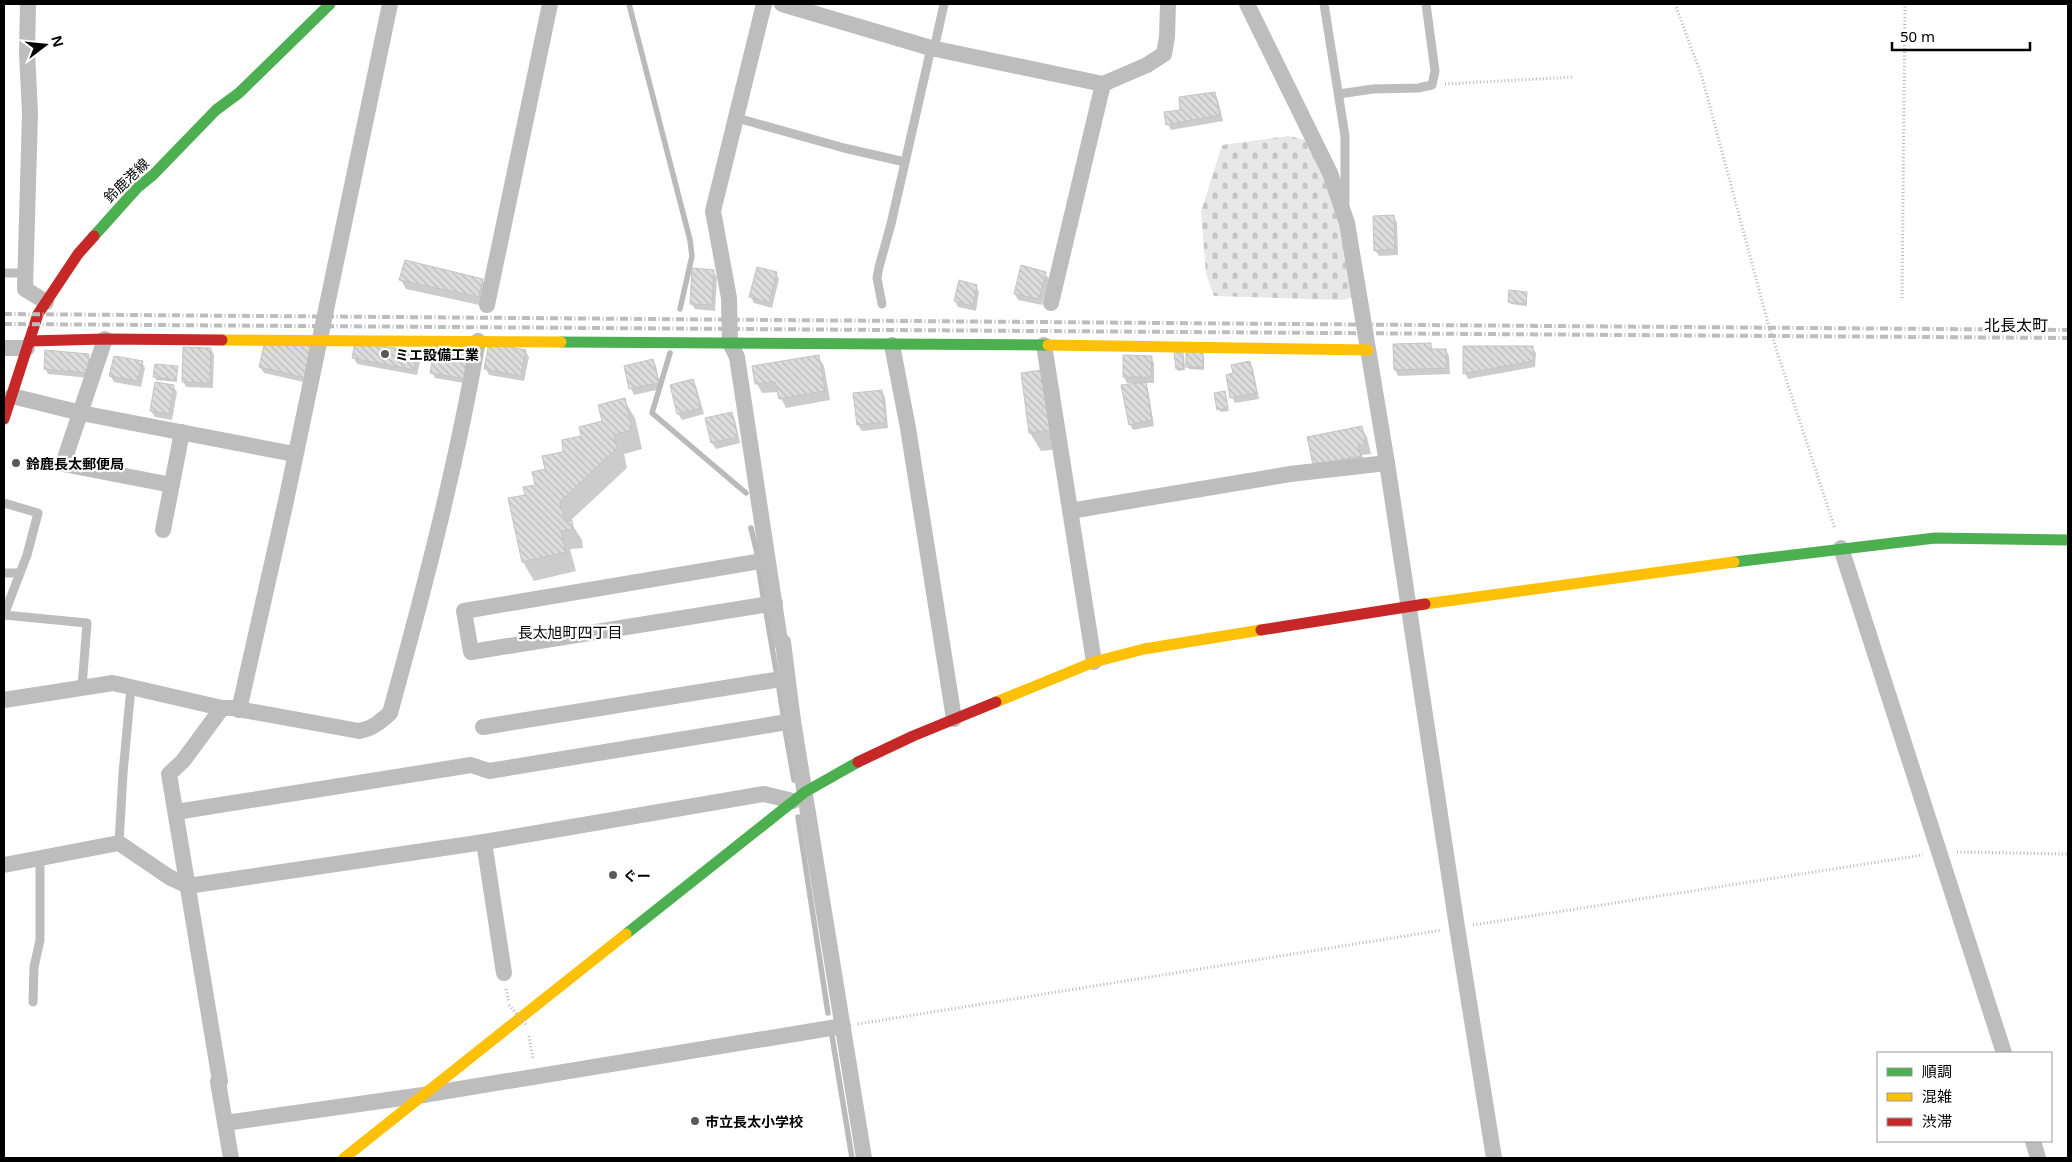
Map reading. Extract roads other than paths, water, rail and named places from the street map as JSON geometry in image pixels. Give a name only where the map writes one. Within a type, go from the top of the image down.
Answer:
[{"type":"street","points":[[28,4],[27,52],[30,113],[25,289],[46,302]]},
{"type":"street","name":"鈴鹿港線","points":[[4,419],[38,314],[78,254],[136,188],[152,175],[216,110],[239,92],[330,4]]},
{"type":"street","points":[[239,710],[286,501],[294,454],[390,4]]},
{"type":"street","points":[[487,305],[550,4]]},
{"type":"street","points":[[764,4],[737,118],[712,211],[729,298],[730,343],[737,357],[780,641],[783,642],[793,720],[799,796],[842,1026],[864,1158]]},
{"type":"street","points":[[782,4],[933,48],[1103,84],[1147,65],[1164,54],[1167,37],[1168,4]]},
{"type":"street","points":[[1247,4],[1330,173],[1345,214],[1386,462],[1494,1158]]},
{"type":"street","points":[[1051,303],[1103,84]]},
{"type":"street","points":[[105,339],[64,464],[172,485]]},
{"type":"street","points":[[4,348],[105,339],[1044,345],[1368,350]]},
{"type":"street","points":[[4,700],[113,683],[222,708],[359,731],[370,729],[390,713],[441,523],[469,396],[478,341]]},
{"type":"street","points":[[892,344],[910,438],[954,719]]},
{"type":"street","points":[[1044,345],[1094,662]]},
{"type":"street","points":[[12,396],[81,413],[294,454]]},
{"type":"street","points":[[163,530],[182,432]]},
{"type":"street","points":[[1070,510],[1290,474],[1386,462]]},
{"type":"street","points":[[344,1158],[799,796],[865,758],[954,719],[1094,662],[1144,649],[1408,606],[1841,548],[1935,538],[2068,540]]},
{"type":"street","points":[[1841,548],[2004,1052]]},
{"type":"street","points":[[767,560],[464,611],[471,652],[774,603]]},
{"type":"street","points":[[483,727],[787,678]]},
{"type":"street","points":[[222,708],[183,761],[169,774],[231,1158]]},
{"type":"street","points":[[176,812],[471,765],[489,771],[793,720]]},
{"type":"street","points":[[4,865],[119,843],[169,877],[188,886],[484,842],[764,794],[799,796]]},
{"type":"street","points":[[484,842],[504,973]]},
{"type":"street","points":[[225,1123],[423,1095],[842,1026]]},
{"type":"street","points":[[2032,1142],[2038,1158]]},
{"type":"lane","points":[[882,304],[877,278],[879,267],[944,4]]},
{"type":"lane","points":[[1324,4],[1345,136],[1345,214]]},
{"type":"lane","points":[[1338,94],[1418,88],[1432,84],[1435,71],[1426,4]]},
{"type":"lane","points":[[737,118],[844,148],[905,162]]},
{"type":"lane","points":[[4,273],[26,273]]},
{"type":"lane","points":[[4,503],[38,512],[20,573],[4,615],[88,623],[82,687]]},
{"type":"lane","points":[[4,573],[20,573]]},
{"type":"lane","points":[[119,843],[131,687]]},
{"type":"lane","points":[[33,1002],[34,967],[40,940],[40,859]]},
{"type":"waterway","points":[[629,4],[690,240],[692,256],[680,309]]},
{"type":"waterway","points":[[670,353],[652,413],[746,493]]},
{"type":"waterway","points":[[751,528],[757,553]]},
{"type":"waterway","points":[[759,570],[763,596]]},
{"type":"waterway","points":[[766,612],[776,670]]},
{"type":"waterway","points":[[779,688],[783,714]]},
{"type":"waterway","points":[[785,729],[794,780]]},
{"type":"waterway","points":[[798,817],[828,1013]]},
{"type":"waterway","points":[[832,1036],[852,1158]]},
{"type":"railway","points":[[4,314],[2068,330]]},
{"type":"railway","points":[[4,324],[2068,338]]},
{"type":"place","name":"ミエ設備工業","points":[[385,354]]},
{"type":"place","name":"鈴鹿長太郵便局","points":[[16,463]]},
{"type":"place","name":"ぐー","points":[[613,875]]},
{"type":"place","name":"市立長太小学校","points":[[695,1121]]},
{"type":"district","name":"北長太町","points":[[2016,325]]},
{"type":"district","name":"長太旭町四丁目","points":[[570,632]]}]
